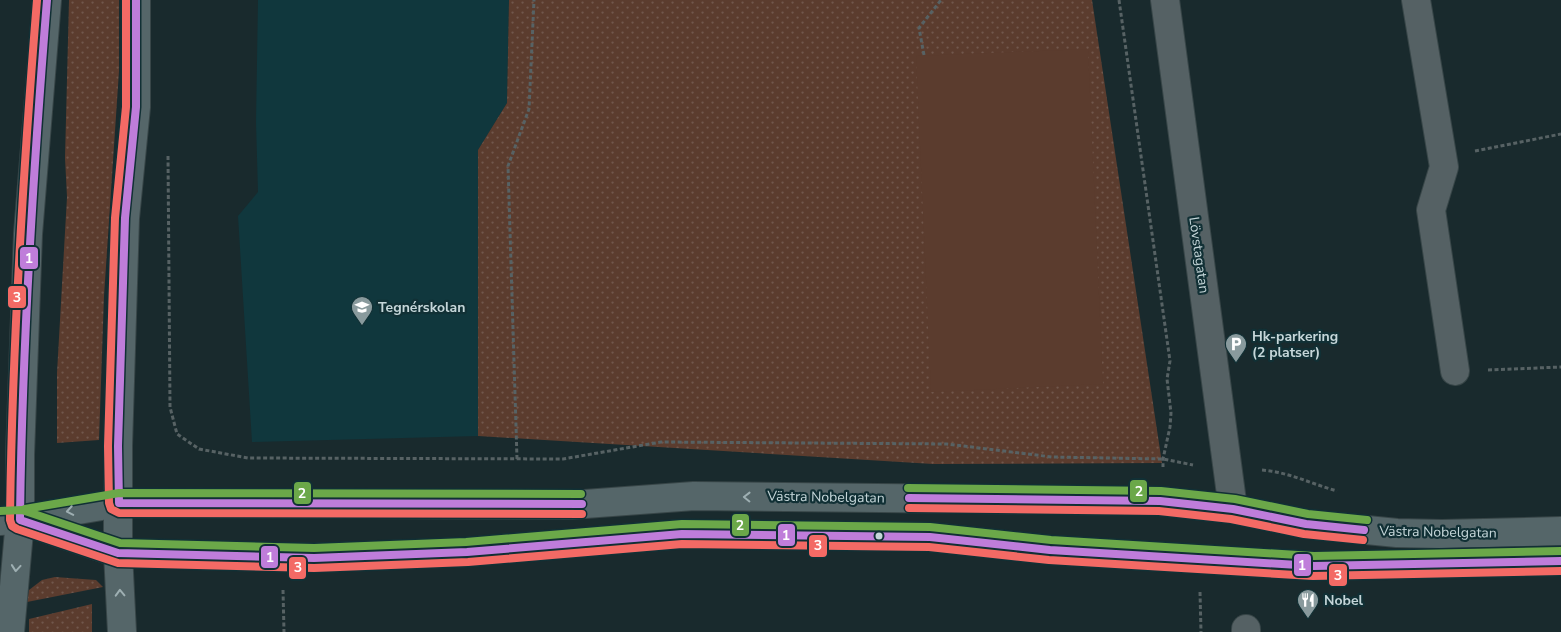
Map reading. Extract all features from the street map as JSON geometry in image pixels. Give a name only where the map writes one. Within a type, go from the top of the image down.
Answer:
[{"type":"main road","points":[[10,632],[10,520],[20,455],[28,234],[47,0]]},
{"type":"main road","points":[[122,632],[118,553],[118,446],[125,218],[136,107],[136,0]]},
{"type":"main road","name":"Västra Nobelgatan","points":[[10,520],[118,503],[571,505],[704,496],[1160,501],[1233,509],[1306,524],[1397,533],[1442,534],[1561,531]]},
{"type":"main road","points":[[10,520],[118,553],[314,558],[467,552],[682,534],[930,537],[1050,550],[1314,566],[1561,562]]},
{"type":"street","name":"Lövstagatan","points":[[1165,0],[1233,509]]},
{"type":"street","points":[[1416,0],[1444,167],[1431,210],[1455,371]]},
{"type":"path","points":[[517,459],[508,166],[529,109],[534,0]]},
{"type":"path","points":[[924,55],[919,28],[941,0]]},
{"type":"path","points":[[1119,0],[1170,361],[1167,379],[1171,413],[1163,468]]},
{"type":"path","points":[[1442,157],[1561,134]]},
{"type":"path","points":[[168,149],[170,407],[177,434],[199,449],[248,458],[562,459],[661,442],[947,444],[1052,457],[1163,459],[1191,465],[1278,471],[1315,485],[1342,492]]},
{"type":"path","points":[[1455,371],[1561,367]]},
{"type":"path","points":[[282,556],[284,632]]},
{"type":"path","points":[[1200,590],[1201,632]]},
{"type":"shaded area","points":[[69,0],[119,0],[119,71],[104,296],[99,440],[57,443],[57,373],[67,197],[65,158]]},
{"type":"shaded area","name":"Tegnérskolan","points":[[258,0],[509,0],[507,103],[478,150],[478,436],[252,442],[238,216],[258,192],[256,122]]},
{"type":"shaded area","points":[[509,0],[1092,0],[1162,463],[933,464],[478,436],[478,150],[507,103]]},
{"type":"shaded area","points":[[1088,49],[1103,384],[931,392],[916,56]]},
{"type":"shaded area","points":[[55,577],[96,580],[103,587],[27,602],[29,590],[42,580]]},
{"type":"shaded area","points":[[92,604],[92,632],[29,632],[29,619]]},
{"type":"transit line","name":"3","points":[[37,0],[27,130],[13,390],[10,520],[12,526],[17,529],[118,563],[314,568],[468,562],[682,544],[929,547],[1049,560],[1313,576],[1561,571]]},
{"type":"transit line","name":"1","points":[[47,0],[29,260],[20,520],[118,553],[314,558],[467,552],[682,534],[930,537],[1050,550],[1314,566],[1561,561]]},
{"type":"transit line","name":"3","points":[[126,0],[126,107],[115,218],[108,446],[109,503],[111,509],[119,513],[582,514]]},
{"type":"transit line","name":"1","points":[[136,0],[136,107],[125,218],[118,446],[119,503],[582,504]]},
{"type":"transit line","name":"2","points":[[908,488],[1161,491],[1235,499],[1308,514],[1367,520]]},
{"type":"transit line","name":"2","points":[[25,509],[119,493],[581,494]]},
{"type":"transit line","name":"1","points":[[909,498],[1160,501],[1233,509],[1306,524],[1364,530]]},
{"type":"transit line","name":"3","points":[[909,508],[1159,511],[1231,519],[1304,534],[1363,540]]},
{"type":"transit line","name":"2","points":[[0,511],[22,510],[120,543],[314,548],[466,542],[682,524],[930,527],[1051,540],[1314,556],[1561,551]]},
{"type":"place","name":"Tegnérskolan","points":[[362,326]]},
{"type":"place","name":"Hk-parkering (2 platser)","points":[[1236,363]]},
{"type":"place","name":"Nobel","points":[[1308,619]]}]
